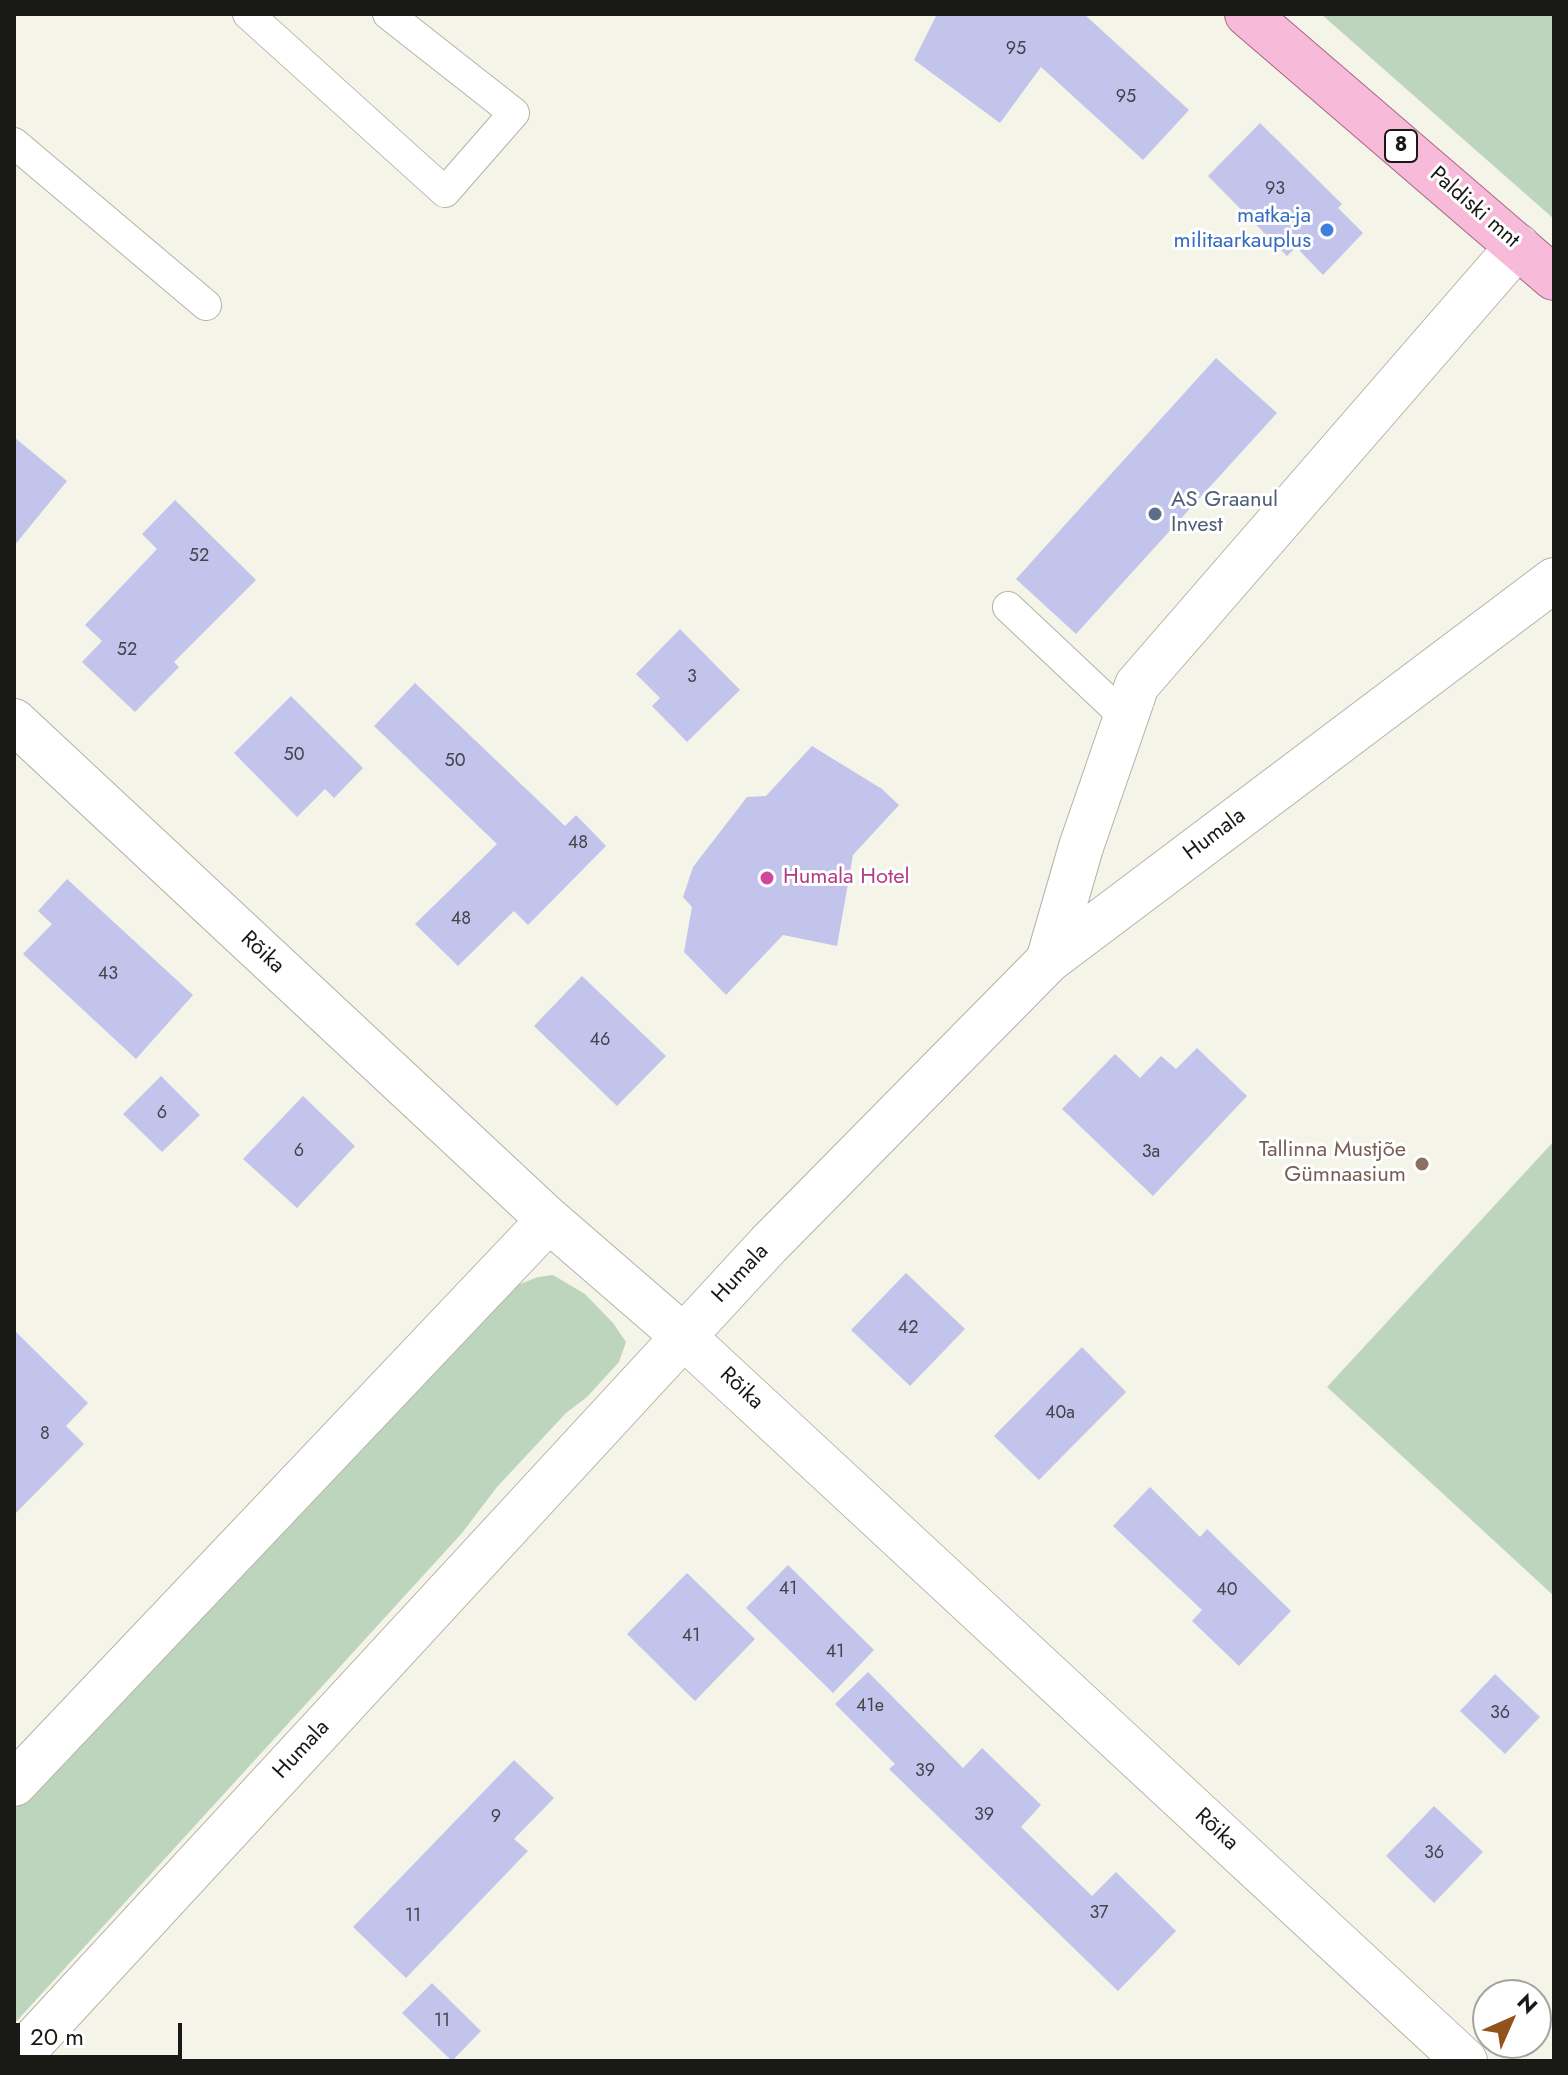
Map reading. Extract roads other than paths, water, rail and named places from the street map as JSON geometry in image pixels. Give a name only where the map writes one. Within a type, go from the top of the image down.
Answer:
[{"type":"main road","name":"Paldiski mnt","points":[[1247,14],[1554,278]]},
{"type":"street","points":[[1048,961],[1081,847],[1137,685],[1518,246]]},
{"type":"street","name":"Humala","points":[[15,2061],[769,1244],[1048,961],[1554,580]]},
{"type":"street","name":"Rõika","points":[[14,721],[549,1220],[683,1336],[1465,2061]]},
{"type":"street","points":[[14,1784],[549,1220]]},
{"type":"lane","points":[[248,14],[445,192],[514,113],[388,14]]},
{"type":"lane","points":[[14,143],[206,305]]},
{"type":"lane","points":[[1008,607],[1125,717]]},
{"type":"place","name":"matka-ja militaarkauplus","points":[[1327,230]]},
{"type":"place","name":"AS Graanul Invest","points":[[1155,514]]},
{"type":"place","name":"Humala Hotel","points":[[767,878]]},
{"type":"place","name":"Tallinna Mustjõe Gümnaasium","points":[[1422,1164]]}]
